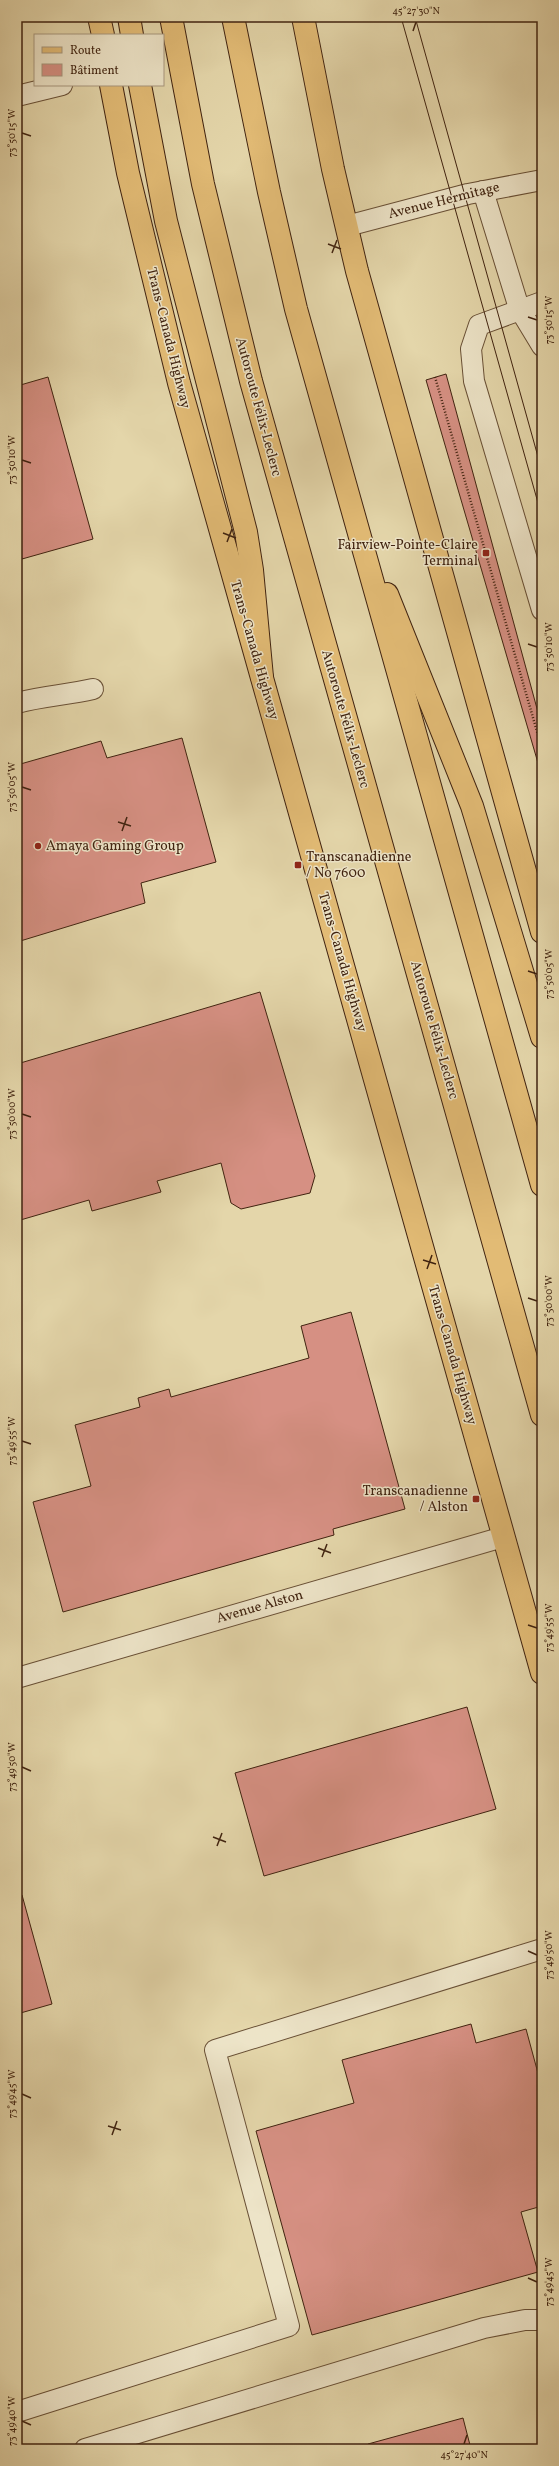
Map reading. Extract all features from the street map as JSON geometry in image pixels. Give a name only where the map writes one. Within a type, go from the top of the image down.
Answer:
[{"type":"main road","points":[[99,17],[103,34]]},
{"type":"main road","points":[[129,17],[132,34]]},
{"type":"main road","name":"Autoroute Félix-Leclerc","points":[[171,17],[203,184],[251,381],[542,1415]]},
{"type":"main road","points":[[233,17],[281,249],[345,489],[542,1185]]},
{"type":"main road","points":[[303,17],[347,226],[431,541],[542,932]]},
{"type":"main road","name":"Trans-Canada Highway","points":[[112,86],[128,173],[169,345],[239,602],[262,677],[542,1673]]},
{"type":"main road","points":[[140,86],[168,229],[246,532],[252,570],[262,677]]},
{"type":"main road","points":[[345,489],[472,806],[542,1037]]},
{"type":"street","points":[[17,96],[58,86]]},
{"type":"street","name":"Avenue Hermitage","points":[[347,226],[483,191],[542,180]]},
{"type":"street","points":[[483,191],[519,308],[542,346]]},
{"type":"street","points":[[542,302],[519,308],[479,325],[471,349],[474,381],[542,610]]},
{"type":"street","points":[[17,703],[39,696],[67,695],[93,689]]},
{"type":"street","name":"Avenue Alston","points":[[17,1678],[503,1537]]},
{"type":"street","points":[[17,2412],[289,2326],[215,2050],[542,1949]]},
{"type":"street","points":[[85,2449],[484,2328],[525,2320],[542,2320]]},
{"type":"path","points":[[435,377],[538,735]]},
{"type":"building","name":"Fairview-Pointe-Claire Terminal","points":[[446,374],[542,727],[542,763],[538,763],[426,380]]},
{"type":"building","points":[[48,377],[93,539],[22,559],[17,541],[17,386]]},
{"type":"building","points":[[182,738],[216,862],[141,883],[145,903],[17,942],[17,765],[101,741],[107,758]]},
{"type":"building","points":[[260,992],[315,1176],[310,1193],[241,1209],[231,1203],[221,1163],[157,1181],[161,1192],[92,1211],[89,1200],[17,1221],[17,1064]]},
{"type":"building","points":[[351,1312],[405,1509],[333,1529],[334,1535],[63,1612],[33,1502],[91,1486],[75,1425],[140,1407],[138,1398],[169,1389],[171,1397],[309,1358],[301,1326]]},
{"type":"building","points":[[467,1707],[496,1809],[264,1876],[235,1773]]},
{"type":"building","points":[[17,1895],[22,1895],[52,2004],[17,2014]]},
{"type":"building","points":[[471,2024],[476,2043],[526,2029],[542,2088],[542,2206],[521,2212],[538,2272],[312,2335],[256,2131],[354,2103],[342,2060]]},
{"type":"building","points":[[463,2418],[471,2449],[369,2449],[368,2444]]},
{"type":"tram line","points":[[401,17],[542,517]]},
{"type":"tram line","points":[[415,17],[542,471]]},
{"type":"place","name":"Fairview-Pointe-Claire Terminal","points":[[486,553]]},
{"type":"place","name":"Amaya Gaming Group","points":[[38,846]]},
{"type":"place","name":"Transcanadienne / No 7600","points":[[298,865]]},
{"type":"place","name":"Transcanadienne / Alston","points":[[476,1499]]}]
